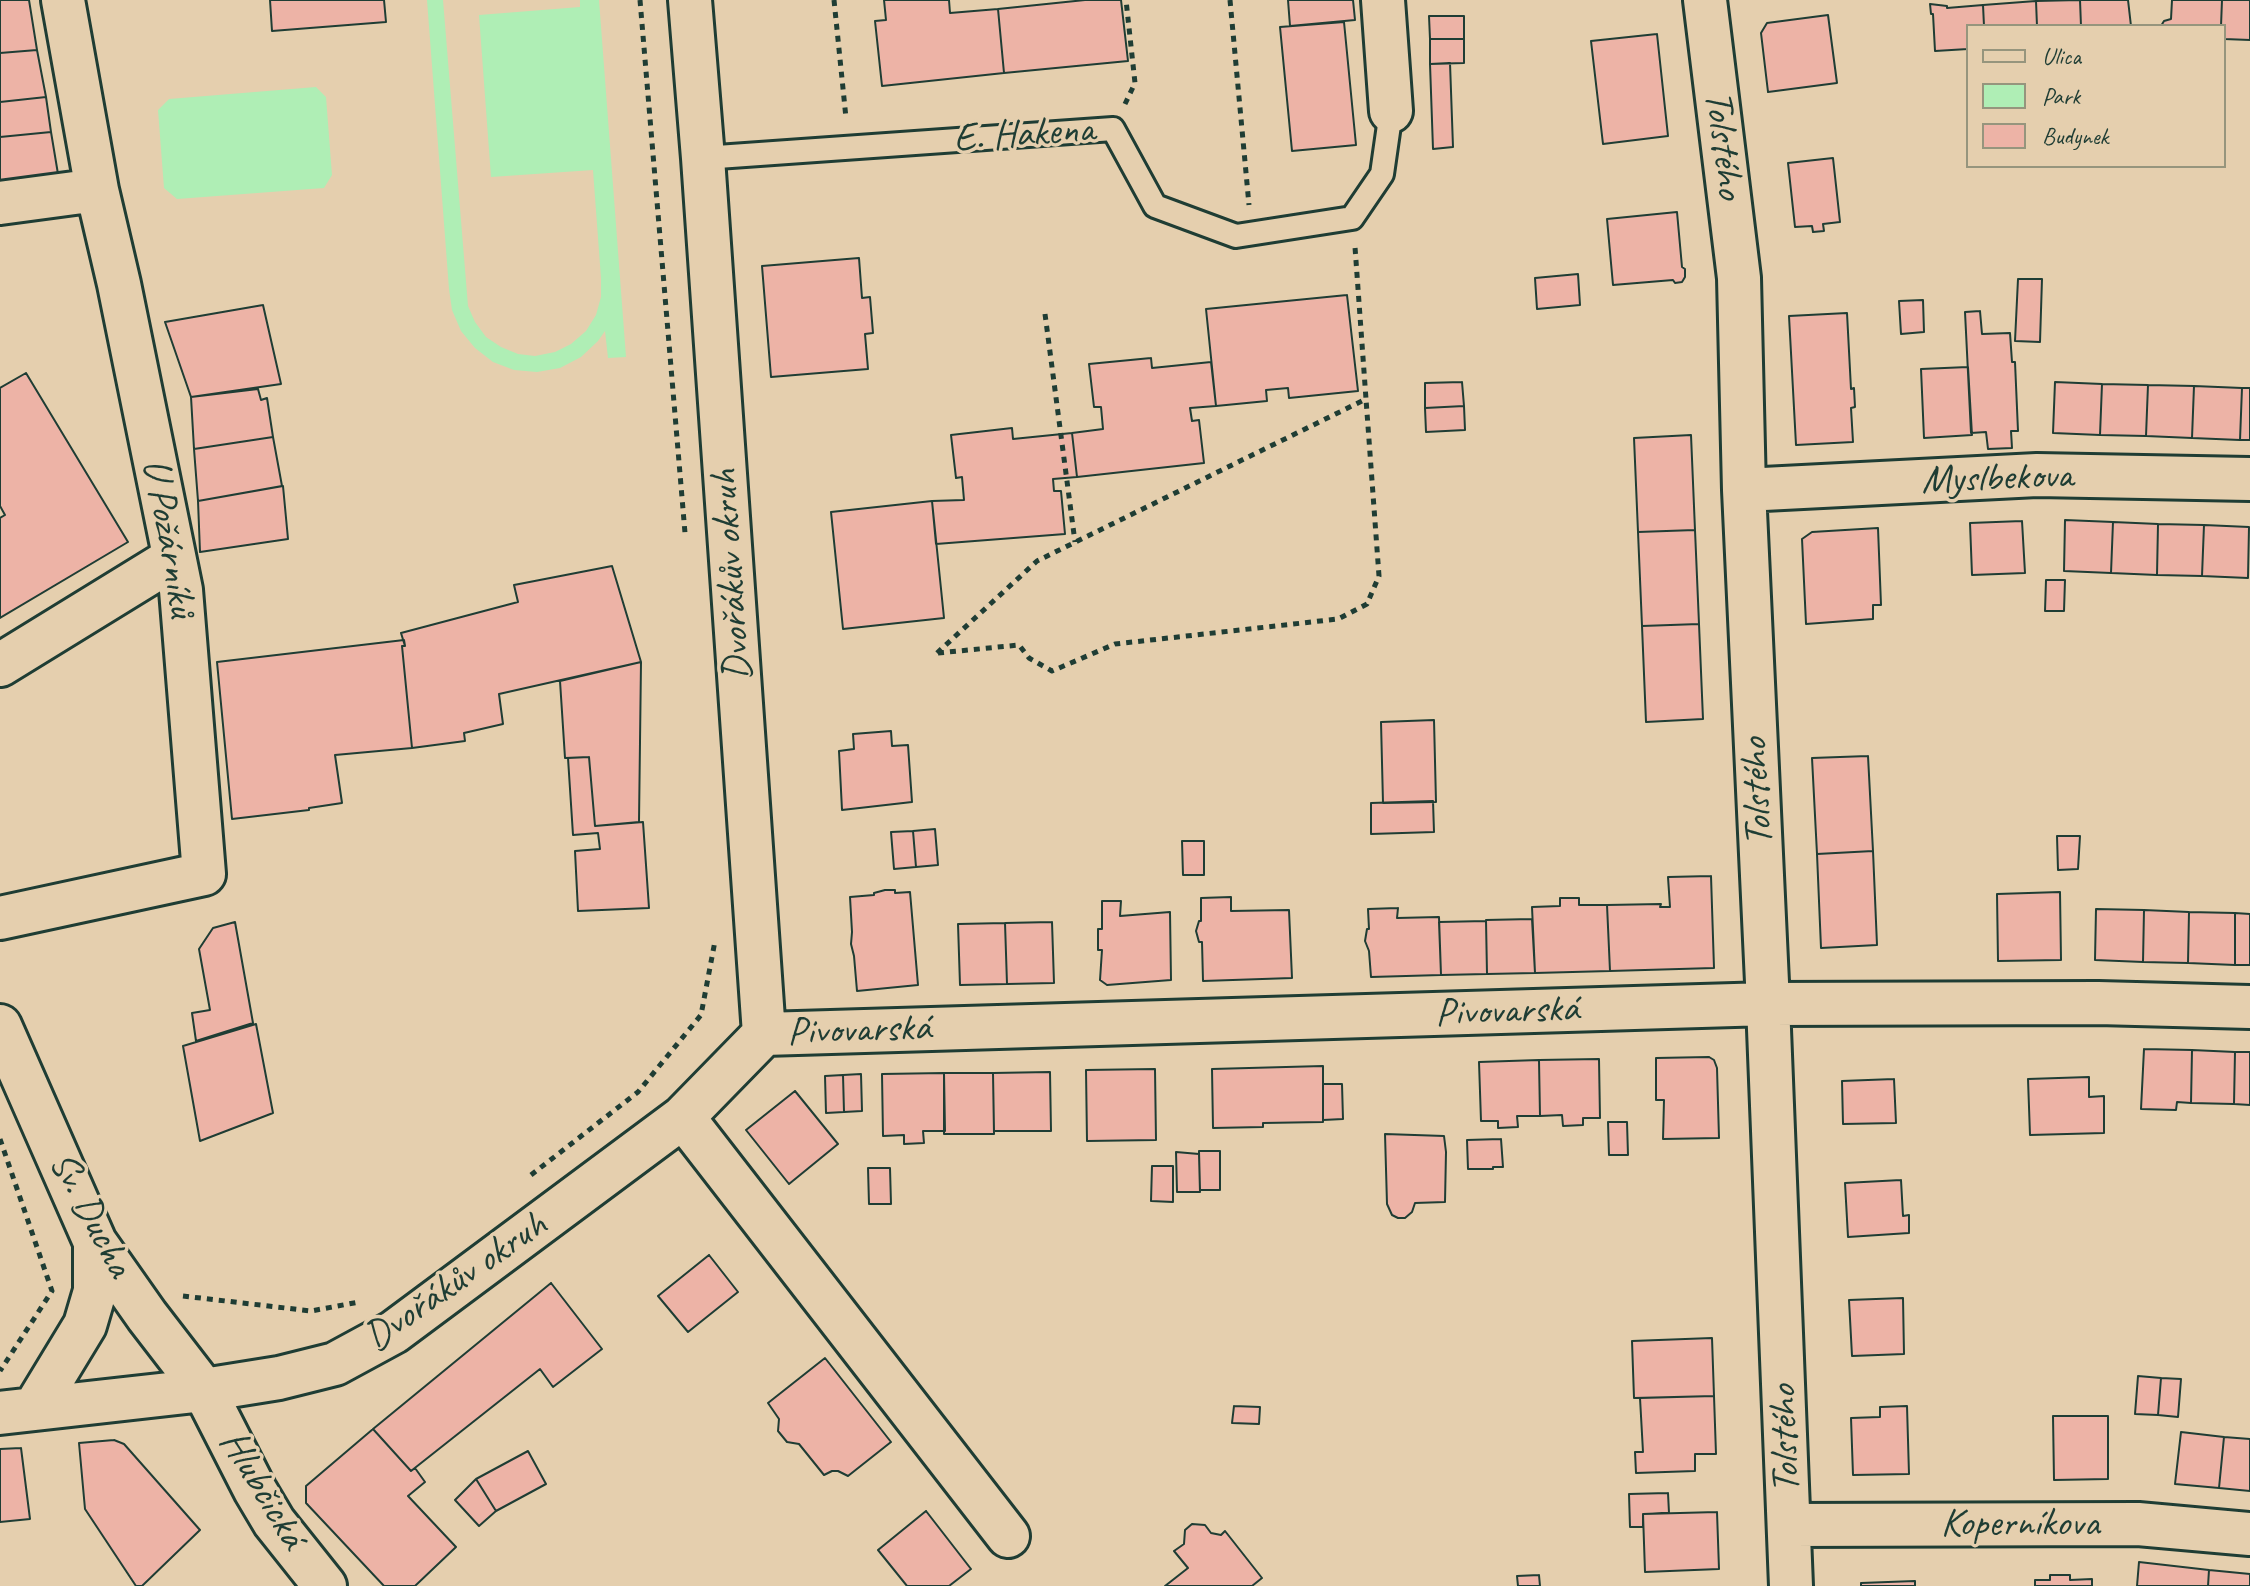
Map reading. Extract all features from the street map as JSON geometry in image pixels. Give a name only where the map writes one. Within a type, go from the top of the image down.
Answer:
[{"type":"street","name":"U Požárníků","points":[[0,918],[204,874],[181,590],[123,299],[97,190],[63,0]]},
{"type":"street","name":"Dvořákův okruh","points":[[17,1411],[204,1390],[279,1378],[335,1364],[394,1332],[683,1117],[764,1034],[690,0]]},
{"type":"street","points":[[1383,0],[1391,111]]},
{"type":"street","name":"Tolstého","points":[[1705,0],[1739,278],[1744,490],[1791,1586]]},
{"type":"street","points":[[0,203],[97,190]]},
{"type":"street","name":"Myslbekova","points":[[1744,490],[2037,475],[2250,479]]},
{"type":"street","points":[[0,665],[174,558]]},
{"type":"street","name":"Pivovarská","points":[[764,1034],[1768,1004],[2098,1003],[2250,1007]]},
{"type":"street","name":"Sv. Ducha","points":[[0,1026],[95,1242],[204,1390]]},
{"type":"street","points":[[683,1117],[1008,1536]]},
{"type":"street","points":[[17,1411],[85,1325],[95,1291],[95,1242]]},
{"type":"street","name":"Hlubčická","points":[[204,1390],[274,1522],[325,1586]]},
{"type":"street","name":"Koperníkova","points":[[1789,1525],[2138,1524],[2250,1534]]},
{"type":"lane","points":[[1352,218],[1382,174],[1391,111]]},
{"type":"lane","name":"E. Hakena","points":[[703,158],[1113,129],[1155,206],[1236,236],[1352,218]]},
{"type":"path","points":[[640,0],[685,541]]},
{"type":"path","points":[[834,0],[849,148]]},
{"type":"path","points":[[1113,129],[1135,83],[1126,0]]},
{"type":"path","points":[[1230,0],[1252,234]]},
{"type":"path","points":[[1352,218],[1366,399],[1379,576],[1367,604],[1338,619],[1115,644],[1052,671],[1029,658],[1019,645],[937,653],[1037,561],[1366,399]]},
{"type":"path","points":[[1045,314],[1075,542]]},
{"type":"path","points":[[529,1177],[638,1092],[701,1015],[715,939]]},
{"type":"path","points":[[0,1139],[52,1291],[0,1371]]},
{"type":"path","points":[[174,1295],[311,1311],[363,1301]]},
{"type":"green space","points":[[427,0],[443,0],[468,306],[486,337],[518,354],[535,356],[555,352],[571,344],[586,331],[596,315],[601,297],[601,278],[593,170],[491,177],[479,15],[580,7],[580,0],[599,0],[626,357],[608,358],[605,331],[581,357],[560,368],[537,372],[514,370],[493,362],[475,348],[461,331],[452,310],[449,289]]},
{"type":"green space","points":[[316,87],[326,97],[332,175],[324,188],[177,199],[164,188],[158,110],[169,99]]},
{"type":"building","points":[[0,0],[29,0],[37,50],[0,53]]},
{"type":"building","points":[[270,0],[384,0],[386,22],[272,31]]},
{"type":"building","points":[[884,0],[949,0],[950,13],[998,9],[1004,73],[882,86],[875,21],[886,20]]},
{"type":"building","points":[[1085,0],[1121,0],[1128,61],[1004,73],[998,9]]},
{"type":"building","points":[[1288,0],[1353,0],[1355,20],[1290,26]]},
{"type":"building","points":[[2080,0],[2128,0],[2131,24],[2081,24]]},
{"type":"building","points":[[2080,0],[2081,24],[2037,24],[2036,1]]},
{"type":"building","points":[[2172,0],[2222,0],[2221,24],[2162,24],[2171,19]]},
{"type":"building","points":[[2222,0],[2250,0],[2250,40],[2226,39],[2226,24],[2221,24]]},
{"type":"building","points":[[2036,1],[2037,24],[1984,24],[1983,5]]},
{"type":"building","points":[[1930,4],[1947,8],[1983,5],[1984,24],[1966,24],[1966,49],[1935,51]]},
{"type":"building","points":[[1828,15],[1837,83],[1768,92],[1761,33],[1767,23]]},
{"type":"building","points":[[1429,16],[1464,16],[1464,39],[1430,39]]},
{"type":"building","points":[[1344,22],[1356,145],[1292,151],[1280,27]]},
{"type":"building","points":[[1657,34],[1668,136],[1603,144],[1591,41]]},
{"type":"building","points":[[1430,39],[1464,39],[1464,63],[1430,64]]},
{"type":"building","points":[[37,50],[46,97],[0,102],[0,53]]},
{"type":"building","points":[[1450,63],[1453,147],[1433,149],[1430,64]]},
{"type":"building","points":[[46,97],[51,132],[0,137],[0,102]]},
{"type":"building","points":[[51,132],[59,180],[0,188],[0,137]]},
{"type":"building","points":[[1833,158],[1840,222],[1823,224],[1824,231],[1813,232],[1812,226],[1795,227],[1788,163]]},
{"type":"building","points":[[1677,212],[1682,267],[1685,269],[1682,282],[1613,285],[1607,219]]},
{"type":"building","points":[[859,258],[862,298],[870,297],[873,333],[865,334],[868,369],[771,377],[762,266]]},
{"type":"building","points":[[1578,274],[1580,305],[1537,309],[1535,278]]},
{"type":"building","points":[[2018,279],[2042,279],[2040,342],[2015,341]]},
{"type":"building","points":[[1347,295],[1358,391],[1289,398],[1288,388],[1266,390],[1267,401],[1216,406],[1206,309]]},
{"type":"building","points":[[1923,300],[1924,332],[1901,334],[1899,301]]},
{"type":"building","points":[[263,305],[281,384],[191,397],[165,322]]},
{"type":"building","points":[[1980,311],[1982,334],[2010,333],[2012,362],[2015,362],[2018,431],[2011,431],[2012,448],[1988,449],[1986,432],[1971,433],[1965,312]]},
{"type":"building","points":[[1847,313],[1851,389],[1854,388],[1855,407],[1851,408],[1853,442],[1796,445],[1789,316]]},
{"type":"building","points":[[1151,358],[1152,368],[1211,362],[1216,406],[1190,408],[1192,421],[1199,420],[1204,463],[1077,477],[1072,433],[1103,429],[1101,407],[1094,407],[1089,364]]},
{"type":"building","points":[[1968,367],[1972,435],[1924,438],[1921,369]]},
{"type":"building","points":[[26,373],[128,542],[0,618],[0,518],[5,515],[0,506],[0,388]]},
{"type":"building","points":[[1462,382],[1464,406],[1425,408],[1425,383]]},
{"type":"building","points":[[2055,382],[2102,384],[2100,435],[2053,433]]},
{"type":"building","points":[[2102,384],[2148,385],[2146,436],[2100,435]]},
{"type":"building","points":[[2148,385],[2194,386],[2192,438],[2146,436]]},
{"type":"building","points":[[2194,386],[2242,388],[2240,440],[2192,438]]},
{"type":"building","points":[[2242,388],[2250,388],[2250,440],[2240,440]]},
{"type":"building","points":[[258,389],[261,400],[267,398],[273,437],[194,449],[191,397]]},
{"type":"building","points":[[1464,406],[1465,430],[1426,432],[1425,408]]},
{"type":"building","points":[[1012,428],[1013,439],[1072,433],[1077,477],[1053,479],[1054,491],[1061,491],[1065,534],[936,544],[932,501],[964,500],[962,477],[956,478],[951,435]]},
{"type":"building","points":[[1691,435],[1695,530],[1638,532],[1634,438]]},
{"type":"building","points":[[273,437],[282,486],[198,501],[194,449]]},
{"type":"building","points":[[283,486],[288,539],[200,552],[198,501]]},
{"type":"building","points":[[932,501],[944,618],[843,629],[831,512]]},
{"type":"building","points":[[2065,520],[2113,522],[2111,573],[2064,571]]},
{"type":"building","points":[[2022,521],[2025,573],[1972,575],[1970,523]]},
{"type":"building","points":[[2113,522],[2158,524],[2157,575],[2111,573]]},
{"type":"building","points":[[2158,524],[2204,525],[2202,576],[2157,575]]},
{"type":"building","points":[[2204,525],[2249,527],[2248,578],[2202,576]]},
{"type":"building","points":[[1878,528],[1881,605],[1873,605],[1873,619],[1806,624],[1802,539],[1812,532]]},
{"type":"building","points":[[1695,530],[1699,624],[1642,626],[1638,532]]},
{"type":"building","points":[[612,566],[641,662],[499,694],[503,724],[464,733],[465,741],[412,748],[402,646],[405,646],[401,633],[518,602],[514,585]]},
{"type":"building","points":[[2046,580],[2065,580],[2064,611],[2045,611]]},
{"type":"building","points":[[1699,624],[1703,719],[1646,722],[1642,626]]},
{"type":"building","points":[[404,640],[405,646],[402,646],[412,748],[335,755],[342,803],[232,819],[217,662]]},
{"type":"building","points":[[641,662],[639,822],[595,826],[589,757],[565,758],[560,681]]},
{"type":"building","points":[[1434,720],[1436,802],[1383,803],[1381,722]]},
{"type":"building","points":[[891,731],[892,746],[908,745],[912,802],[842,810],[839,751],[854,749],[853,734]]},
{"type":"building","points":[[1868,756],[1873,851],[1817,854],[1812,758]]},
{"type":"building","points":[[589,757],[595,826],[643,822],[649,908],[578,911],[575,851],[600,849],[598,833],[573,835],[568,758]]},
{"type":"building","points":[[1433,801],[1434,832],[1371,834],[1371,803]]},
{"type":"building","points":[[935,829],[938,865],[916,867],[913,831]]},
{"type":"building","points":[[913,831],[916,867],[894,869],[891,832]]},
{"type":"building","points":[[2057,836],[2080,836],[2078,869],[2058,870]]},
{"type":"building","points":[[1182,841],[1204,841],[1204,875],[1183,875]]},
{"type":"building","points":[[1873,851],[1877,945],[1821,948],[1817,854]]},
{"type":"building","points":[[1711,876],[1714,968],[1610,971],[1607,905],[1661,904],[1660,907],[1670,907],[1668,877]]},
{"type":"building","points":[[885,890],[910,892],[918,985],[857,991],[851,944],[850,897],[874,895]]},
{"type":"building","points":[[2060,892],[2061,960],[1998,961],[1997,894]]},
{"type":"building","points":[[1231,897],[1231,911],[1289,910],[1292,978],[1203,981],[1202,942],[1199,942],[1196,931],[1201,921],[1201,898]]},
{"type":"building","points":[[1560,898],[1579,898],[1579,905],[1607,905],[1610,971],[1535,973],[1532,907],[1560,906]]},
{"type":"building","points":[[1102,901],[1121,901],[1120,916],[1170,912],[1171,980],[1107,985],[1100,980],[1102,950],[1098,950],[1098,929],[1102,929]]},
{"type":"building","points":[[1398,908],[1397,918],[1439,917],[1441,975],[1371,977],[1365,941],[1369,929],[1368,909]]},
{"type":"building","points":[[2096,909],[2144,910],[2143,962],[2095,960]]},
{"type":"building","points":[[2144,910],[2189,912],[2188,963],[2143,962]]},
{"type":"building","points":[[2189,912],[2235,913],[2235,965],[2188,963]]},
{"type":"building","points":[[2235,913],[2250,914],[2250,965],[2235,965]]},
{"type":"building","points":[[1532,919],[1535,973],[1487,974],[1486,920]]},
{"type":"building","points":[[1486,921],[1487,974],[1441,975],[1439,922]]},
{"type":"building","points":[[235,922],[253,1023],[196,1041],[192,1013],[210,1010],[199,949],[213,928]]},
{"type":"building","points":[[1052,922],[1054,983],[1007,984],[1005,923]]},
{"type":"building","points":[[1005,923],[1007,984],[960,985],[958,924]]},
{"type":"building","points":[[256,1024],[273,1113],[200,1141],[183,1046]]},
{"type":"building","points":[[2144,1049],[2192,1050],[2191,1103],[2177,1102],[2176,1110],[2141,1109]]},
{"type":"building","points":[[2192,1050],[2235,1052],[2234,1104],[2191,1103]]},
{"type":"building","points":[[2235,1052],[2250,1052],[2250,1105],[2234,1104]]},
{"type":"building","points":[[1709,1057],[1717,1068],[1719,1138],[1663,1139],[1664,1100],[1656,1100],[1656,1058]]},
{"type":"building","points":[[1599,1059],[1600,1118],[1583,1118],[1583,1125],[1563,1126],[1562,1115],[1540,1116],[1539,1060]]},
{"type":"building","points":[[1539,1060],[1540,1116],[1517,1116],[1518,1127],[1498,1128],[1498,1121],[1481,1121],[1479,1062]]},
{"type":"building","points":[[1323,1066],[1323,1122],[1213,1128],[1212,1069]]},
{"type":"building","points":[[1155,1069],[1156,1140],[1087,1141],[1086,1070]]},
{"type":"building","points":[[1050,1072],[1051,1131],[994,1131],[993,1073]]},
{"type":"building","points":[[944,1073],[993,1073],[994,1134],[944,1134]]},
{"type":"building","points":[[944,1073],[945,1131],[923,1131],[924,1143],[904,1144],[904,1135],[883,1136],[882,1074]]},
{"type":"building","points":[[861,1074],[862,1111],[844,1112],[843,1075]]},
{"type":"building","points":[[843,1075],[844,1112],[826,1113],[825,1076]]},
{"type":"building","points":[[2089,1077],[2089,1097],[2104,1096],[2104,1133],[2030,1135],[2028,1079]]},
{"type":"building","points":[[1894,1079],[1896,1123],[1843,1124],[1842,1081]]},
{"type":"building","points":[[1323,1084],[1342,1084],[1343,1119],[1323,1120]]},
{"type":"building","points":[[795,1091],[838,1144],[789,1184],[746,1130]]},
{"type":"building","points":[[1608,1122],[1627,1122],[1628,1155],[1609,1155]]},
{"type":"building","points":[[1385,1134],[1444,1136],[1445,1202],[1415,1203],[1412,1212],[1405,1218],[1392,1215],[1387,1204]]},
{"type":"building","points":[[1501,1139],[1503,1167],[1468,1169],[1467,1140]]},
{"type":"building","points":[[1199,1151],[1220,1151],[1220,1190],[1200,1190]]},
{"type":"building","points":[[1176,1152],[1199,1154],[1200,1192],[1177,1192]]},
{"type":"building","points":[[1152,1166],[1173,1166],[1173,1202],[1151,1201]]},
{"type":"building","points":[[868,1168],[890,1168],[891,1204],[869,1204]]},
{"type":"building","points":[[1901,1180],[1903,1216],[1909,1215],[1909,1233],[1848,1237],[1845,1183]]},
{"type":"building","points":[[709,1255],[738,1292],[688,1332],[658,1296]]},
{"type":"building","points":[[551,1283],[602,1349],[553,1387],[540,1369],[411,1471],[373,1429]]},
{"type":"building","points":[[1903,1298],[1904,1354],[1852,1356],[1849,1300]]},
{"type":"building","points":[[1712,1338],[1714,1396],[1634,1398],[1632,1341]]},
{"type":"building","points":[[825,1358],[891,1442],[848,1476],[838,1471],[824,1475],[799,1444],[787,1442],[778,1431],[779,1419],[768,1403]]},
{"type":"building","points":[[2138,1376],[2161,1378],[2158,1415],[2135,1414]]},
{"type":"building","points":[[2161,1378],[2181,1379],[2178,1417],[2158,1415]]},
{"type":"building","points":[[1714,1396],[1716,1454],[1695,1454],[1695,1471],[1636,1473],[1635,1452],[1643,1452],[1640,1398]]},
{"type":"building","points":[[1234,1406],[1260,1407],[1259,1424],[1232,1423]]},
{"type":"building","points":[[1907,1406],[1909,1474],[1853,1475],[1851,1418],[1880,1417],[1880,1407]]},
{"type":"building","points":[[2053,1416],[2108,1416],[2108,1479],[2054,1480]]},
{"type":"building","points":[[373,1429],[411,1471],[415,1468],[425,1482],[408,1496],[456,1547],[415,1586],[384,1586],[306,1503],[306,1486]]},
{"type":"building","points":[[2181,1432],[2224,1437],[2219,1488],[2175,1484]]},
{"type":"building","points":[[2224,1437],[2250,1439],[2250,1491],[2219,1488]]},
{"type":"building","points":[[114,1440],[124,1444],[200,1530],[142,1586],[136,1586],[85,1509],[79,1443]]},
{"type":"building","points":[[21,1448],[30,1519],[0,1522],[0,1449]]},
{"type":"building","points":[[528,1451],[546,1484],[496,1511],[476,1479]]},
{"type":"building","points":[[476,1479],[496,1511],[479,1526],[455,1500]]},
{"type":"building","points":[[1668,1493],[1669,1513],[1643,1514],[1643,1527],[1630,1527],[1629,1494]]},
{"type":"building","points":[[926,1511],[971,1569],[949,1586],[907,1586],[878,1550]]},
{"type":"building","points":[[1717,1512],[1719,1569],[1645,1572],[1643,1514]]},
{"type":"building","points":[[1192,1524],[1205,1525],[1211,1533],[1221,1535],[1225,1531],[1262,1578],[1252,1586],[1165,1586],[1188,1568],[1174,1551],[1184,1544],[1185,1530]]},
{"type":"building","points":[[2139,1562],[2209,1570],[2208,1586],[2137,1586]]},
{"type":"building","points":[[2209,1570],[2250,1574],[2250,1586],[2208,1586]]},
{"type":"building","points":[[1539,1575],[1540,1586],[1518,1586],[1517,1576]]},
{"type":"building","points":[[2050,1575],[2070,1575],[2070,1580],[2092,1579],[2092,1586],[2035,1586],[2035,1580],[2050,1580]]},
{"type":"building","points":[[1915,1581],[1915,1586],[1861,1586],[1861,1583]]}]
